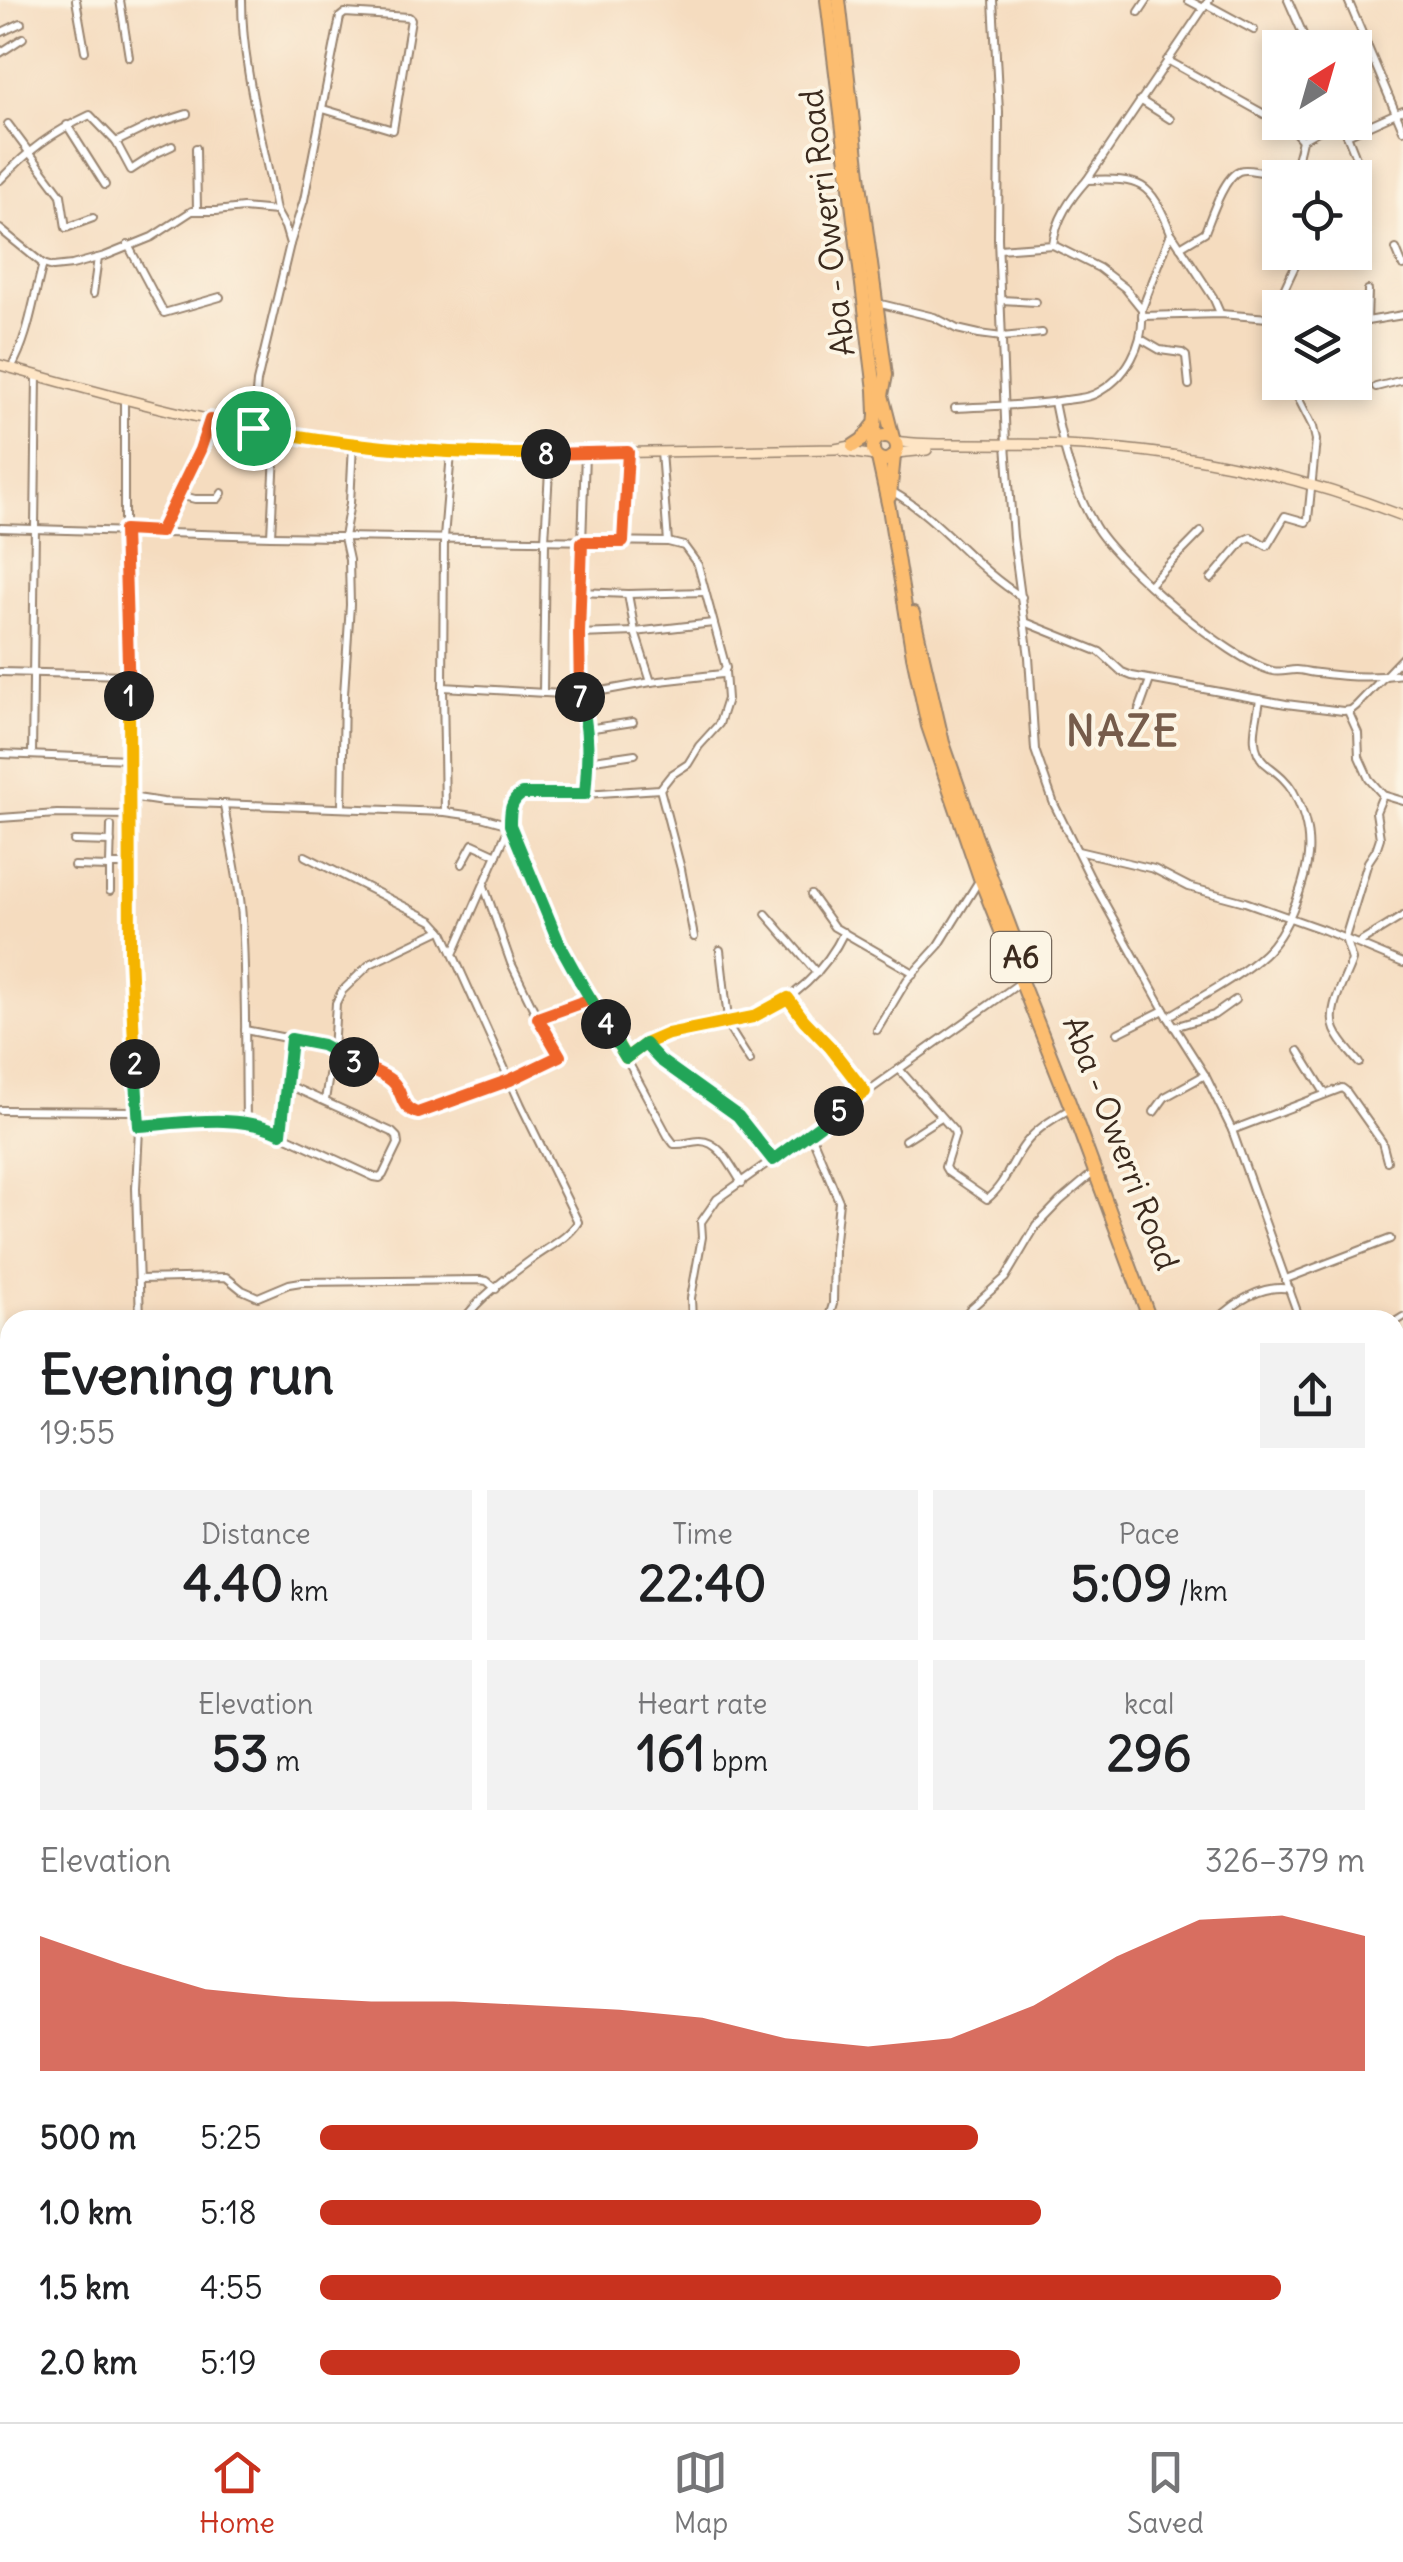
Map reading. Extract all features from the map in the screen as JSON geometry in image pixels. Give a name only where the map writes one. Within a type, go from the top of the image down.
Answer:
[{"type":"highway","name":"Aba - Owerri Road","points":[[828,0],[877,303],[886,375],[882,396],[895,447],[890,508]]},
{"type":"highway","name":"Aba - Owerri Road","points":[[839,0],[841,64],[876,414],[876,453],[890,508],[928,726],[980,878],[1072,1108],[1146,1310]]},
{"type":"highway","points":[[876,414],[856,450],[876,453],[886,460],[895,447],[881,436],[876,453]]},
{"type":"highway","name":"Aba - Owerri Road","points":[[901,588],[916,620],[943,743],[975,835],[1155,1310]]},
{"type":"main road","points":[[0,364],[210,420],[353,444],[451,454],[835,449],[876,453]]},
{"type":"main road","points":[[895,447],[939,449],[954,444],[1006,444],[1144,450],[1202,459],[1312,486],[1403,516]]},
{"type":"street","points":[[76,0],[85,51]]},
{"type":"street","points":[[120,0],[129,57]]},
{"type":"street","points":[[242,0],[246,57],[276,210],[290,244]]},
{"type":"street","points":[[993,0],[1006,444],[1013,537],[1026,622],[1035,750],[1076,850],[1166,1014],[1205,1075],[1232,1130],[1297,1310]]},
{"type":"street","points":[[1138,12],[1145,0]]},
{"type":"street","points":[[1188,0],[1206,4],[1254,30]]},
{"type":"street","points":[[1288,0],[1301,30]]},
{"type":"street","points":[[1348,0],[1399,112],[1403,130]]},
{"type":"street","points":[[1053,245],[1068,202],[1206,4]]},
{"type":"street","points":[[253,428],[257,382],[304,200],[342,15],[409,17],[394,128],[323,109]]},
{"type":"street","points":[[0,32],[22,24]]},
{"type":"street","points":[[0,53],[23,38]]},
{"type":"street","points":[[1167,60],[1262,112]]},
{"type":"street","points":[[1140,100],[1170,118]]},
{"type":"street","points":[[1372,123],[1399,112]]},
{"type":"street","points":[[116,142],[187,114]]},
{"type":"street","points":[[0,180],[26,152],[90,116],[116,142],[131,170],[172,146]]},
{"type":"street","points":[[8,124],[61,195],[65,227],[92,218]]},
{"type":"street","points":[[67,126],[104,185]]},
{"type":"street","points":[[1180,247],[1204,232],[1235,173],[1242,169],[1284,175],[1292,172],[1302,140]]},
{"type":"street","points":[[196,148],[197,210]]},
{"type":"street","points":[[1086,180],[1136,182],[1150,191],[1220,314]]},
{"type":"street","points":[[0,228],[43,264],[72,266],[152,237],[197,210],[276,210]]},
{"type":"street","points":[[954,408],[1054,402],[1093,396],[1103,388],[1127,365],[1141,339],[1142,312],[1172,233]]},
{"type":"street","points":[[128,245],[164,313],[220,297]]},
{"type":"street","points":[[999,249],[1053,245],[1099,268],[1125,288],[1142,312]]},
{"type":"street","points":[[1396,249],[1403,266]]},
{"type":"street","points":[[92,294],[98,258]]},
{"type":"street","points":[[11,368],[25,338],[43,264]]},
{"type":"street","points":[[1001,300],[1036,302]]},
{"type":"street","points":[[877,303],[934,317],[957,329],[1002,337],[1042,333]]},
{"type":"street","points":[[1142,312],[1262,318]]},
{"type":"street","points":[[1372,320],[1403,315]]},
{"type":"street","points":[[1141,339],[1160,350],[1186,356],[1189,385]]},
{"type":"street","points":[[32,755],[37,375]]},
{"type":"street","points":[[1376,387],[1403,380]]},
{"type":"street","points":[[124,399],[130,954],[139,1126],[136,1188],[140,1310]]},
{"type":"street","points":[[1210,579],[1244,540],[1252,537],[1267,546],[1285,516],[1306,522],[1316,440],[1299,400]]},
{"type":"street","points":[[1054,402],[1060,438],[1097,529],[1149,586],[1196,624],[1236,652],[1273,671],[1383,677],[1403,674]]},
{"type":"street","points":[[160,532],[210,420]]},
{"type":"street","points":[[271,536],[276,432]]},
{"type":"street","points":[[342,808],[350,605],[344,537],[353,444]]},
{"type":"street","points":[[623,542],[628,452]]},
{"type":"street","points":[[661,452],[668,542]]},
{"type":"street","points":[[585,453],[579,634],[580,695],[587,729],[585,794]]},
{"type":"street","points":[[446,812],[444,538],[451,454]]},
{"type":"street","points":[[543,693],[550,454]]},
{"type":"street","points":[[892,492],[927,515],[985,570],[1022,597]]},
{"type":"street","points":[[178,494],[202,500],[218,499],[222,493]]},
{"type":"street","points":[[0,528],[680,544],[698,565],[725,672],[726,699],[714,733],[660,789],[522,794],[510,808],[510,825],[559,943],[674,1144],[710,1143],[742,1183]]},
{"type":"street","points":[[1149,586],[1200,532]]},
{"type":"street","points":[[580,592],[705,592]]},
{"type":"street","points":[[628,594],[651,682]]},
{"type":"street","points":[[1026,622],[1100,652],[1122,672],[1150,680],[1348,711]]},
{"type":"street","points":[[579,634],[713,623]]},
{"type":"street","points":[[1348,711],[1403,657]]},
{"type":"street","points":[[0,672],[129,675]]},
{"type":"street","points":[[443,687],[580,695],[725,672]]},
{"type":"street","points":[[1147,722],[1137,716],[1150,680]]},
{"type":"street","points":[[1118,1033],[1166,1014],[1262,956],[1289,918],[1308,868],[1307,827],[1287,781],[1255,750],[1260,699]]},
{"type":"street","points":[[1348,711],[1358,733],[1359,757],[1369,778],[1384,794],[1403,800]]},
{"type":"street","points":[[587,729],[633,722]]},
{"type":"street","points":[[0,754],[129,759]]},
{"type":"street","points":[[588,761],[635,754]]},
{"type":"street","points":[[660,789],[694,937]]},
{"type":"street","points":[[1352,960],[1345,938],[1368,862],[1380,838],[1376,812],[1384,794]]},
{"type":"street","points":[[130,797],[163,802],[446,812],[510,825]]},
{"type":"street","points":[[224,804],[242,918],[246,1122]]},
{"type":"street","points":[[0,818],[130,815]]},
{"type":"street","points":[[454,954],[510,825]]},
{"type":"street","points":[[110,891],[111,826]]},
{"type":"street","points":[[74,841],[110,842]]},
{"type":"street","points":[[462,864],[474,844],[496,855]]},
{"type":"street","points":[[1076,850],[1138,863],[1189,887],[1245,902],[1403,963]]},
{"type":"street","points":[[304,856],[433,921],[442,930],[578,1222],[572,1232],[533,1258],[472,1310]]},
{"type":"street","points":[[74,866],[130,865]]},
{"type":"street","points":[[877,1030],[894,999],[939,945],[980,878]]},
{"type":"street","points":[[245,1030],[322,1045],[391,1080],[404,1104],[418,1113],[510,1080],[560,1056],[511,962],[484,886]]},
{"type":"street","points":[[811,894],[830,922],[914,972]]},
{"type":"street","points":[[766,914],[817,973]]},
{"type":"street","points":[[1359,1063],[1333,1025],[1337,998],[1362,945],[1403,916]]},
{"type":"street","points":[[325,1100],[336,1003],[342,990],[370,964],[442,930]]},
{"type":"street","points":[[626,1058],[668,1034],[753,1017],[788,998],[834,954],[844,932]]},
{"type":"street","points":[[720,950],[731,1032],[750,1061]]},
{"type":"street","points":[[692,1310],[702,1222],[717,1199],[1022,982]]},
{"type":"street","points":[[788,998],[865,1092]]},
{"type":"street","points":[[538,1018],[591,999]]},
{"type":"street","points":[[1174,1027],[1214,1015],[1235,1000]]},
{"type":"street","points":[[281,1133],[291,1039]]},
{"type":"street","points":[[645,1044],[660,1060],[738,1116],[773,1160]]},
{"type":"street","points":[[1299,1051],[1326,1093]]},
{"type":"street","points":[[898,1069],[955,1135],[945,1167],[987,1200],[1036,1131],[1072,1108]]},
{"type":"street","points":[[1154,1112],[1164,1097],[1205,1075]]},
{"type":"street","points":[[139,1126],[246,1122],[281,1133],[380,1178],[398,1144],[397,1137],[286,1084]]},
{"type":"street","points":[[1232,1130],[1342,1088],[1382,1142],[1388,1161]]},
{"type":"street","points":[[0,1110],[138,1111]]},
{"type":"street","points":[[905,1140],[941,1117]]},
{"type":"street","points":[[810,1132],[839,1201],[831,1310]]},
{"type":"street","points":[[969,1310],[1005,1278],[1036,1226],[1094,1172]]},
{"type":"street","points":[[1286,1279],[1390,1239]]},
{"type":"street","points":[[139,1279],[226,1277],[258,1297],[289,1284],[328,1280],[487,1280],[496,1289]]},
{"type":"street","points":[[1229,1310],[1273,1288],[1290,1289]]},
{"type":"street","points":[[0,1673],[0,1710]]},
{"type":"district","name":"NAZE","points":[[1123,731]]},
{"type":"route","points":[[253,428],[210,420],[200,450],[160,532],[124,530],[130,954],[139,1126],[246,1122],[281,1133],[291,1039],[322,1045],[391,1080],[404,1104],[418,1113],[510,1080],[560,1056],[538,1018],[591,999],[626,1058],[645,1044],[668,1034],[753,1017],[788,998],[865,1092],[773,1160],[747,1124],[660,1060],[645,1044],[626,1058],[559,943],[510,825],[510,808],[522,794],[585,794],[588,740],[580,695],[579,634],[582,542],[623,542],[628,452],[451,454],[386,449],[253,428]]}]
